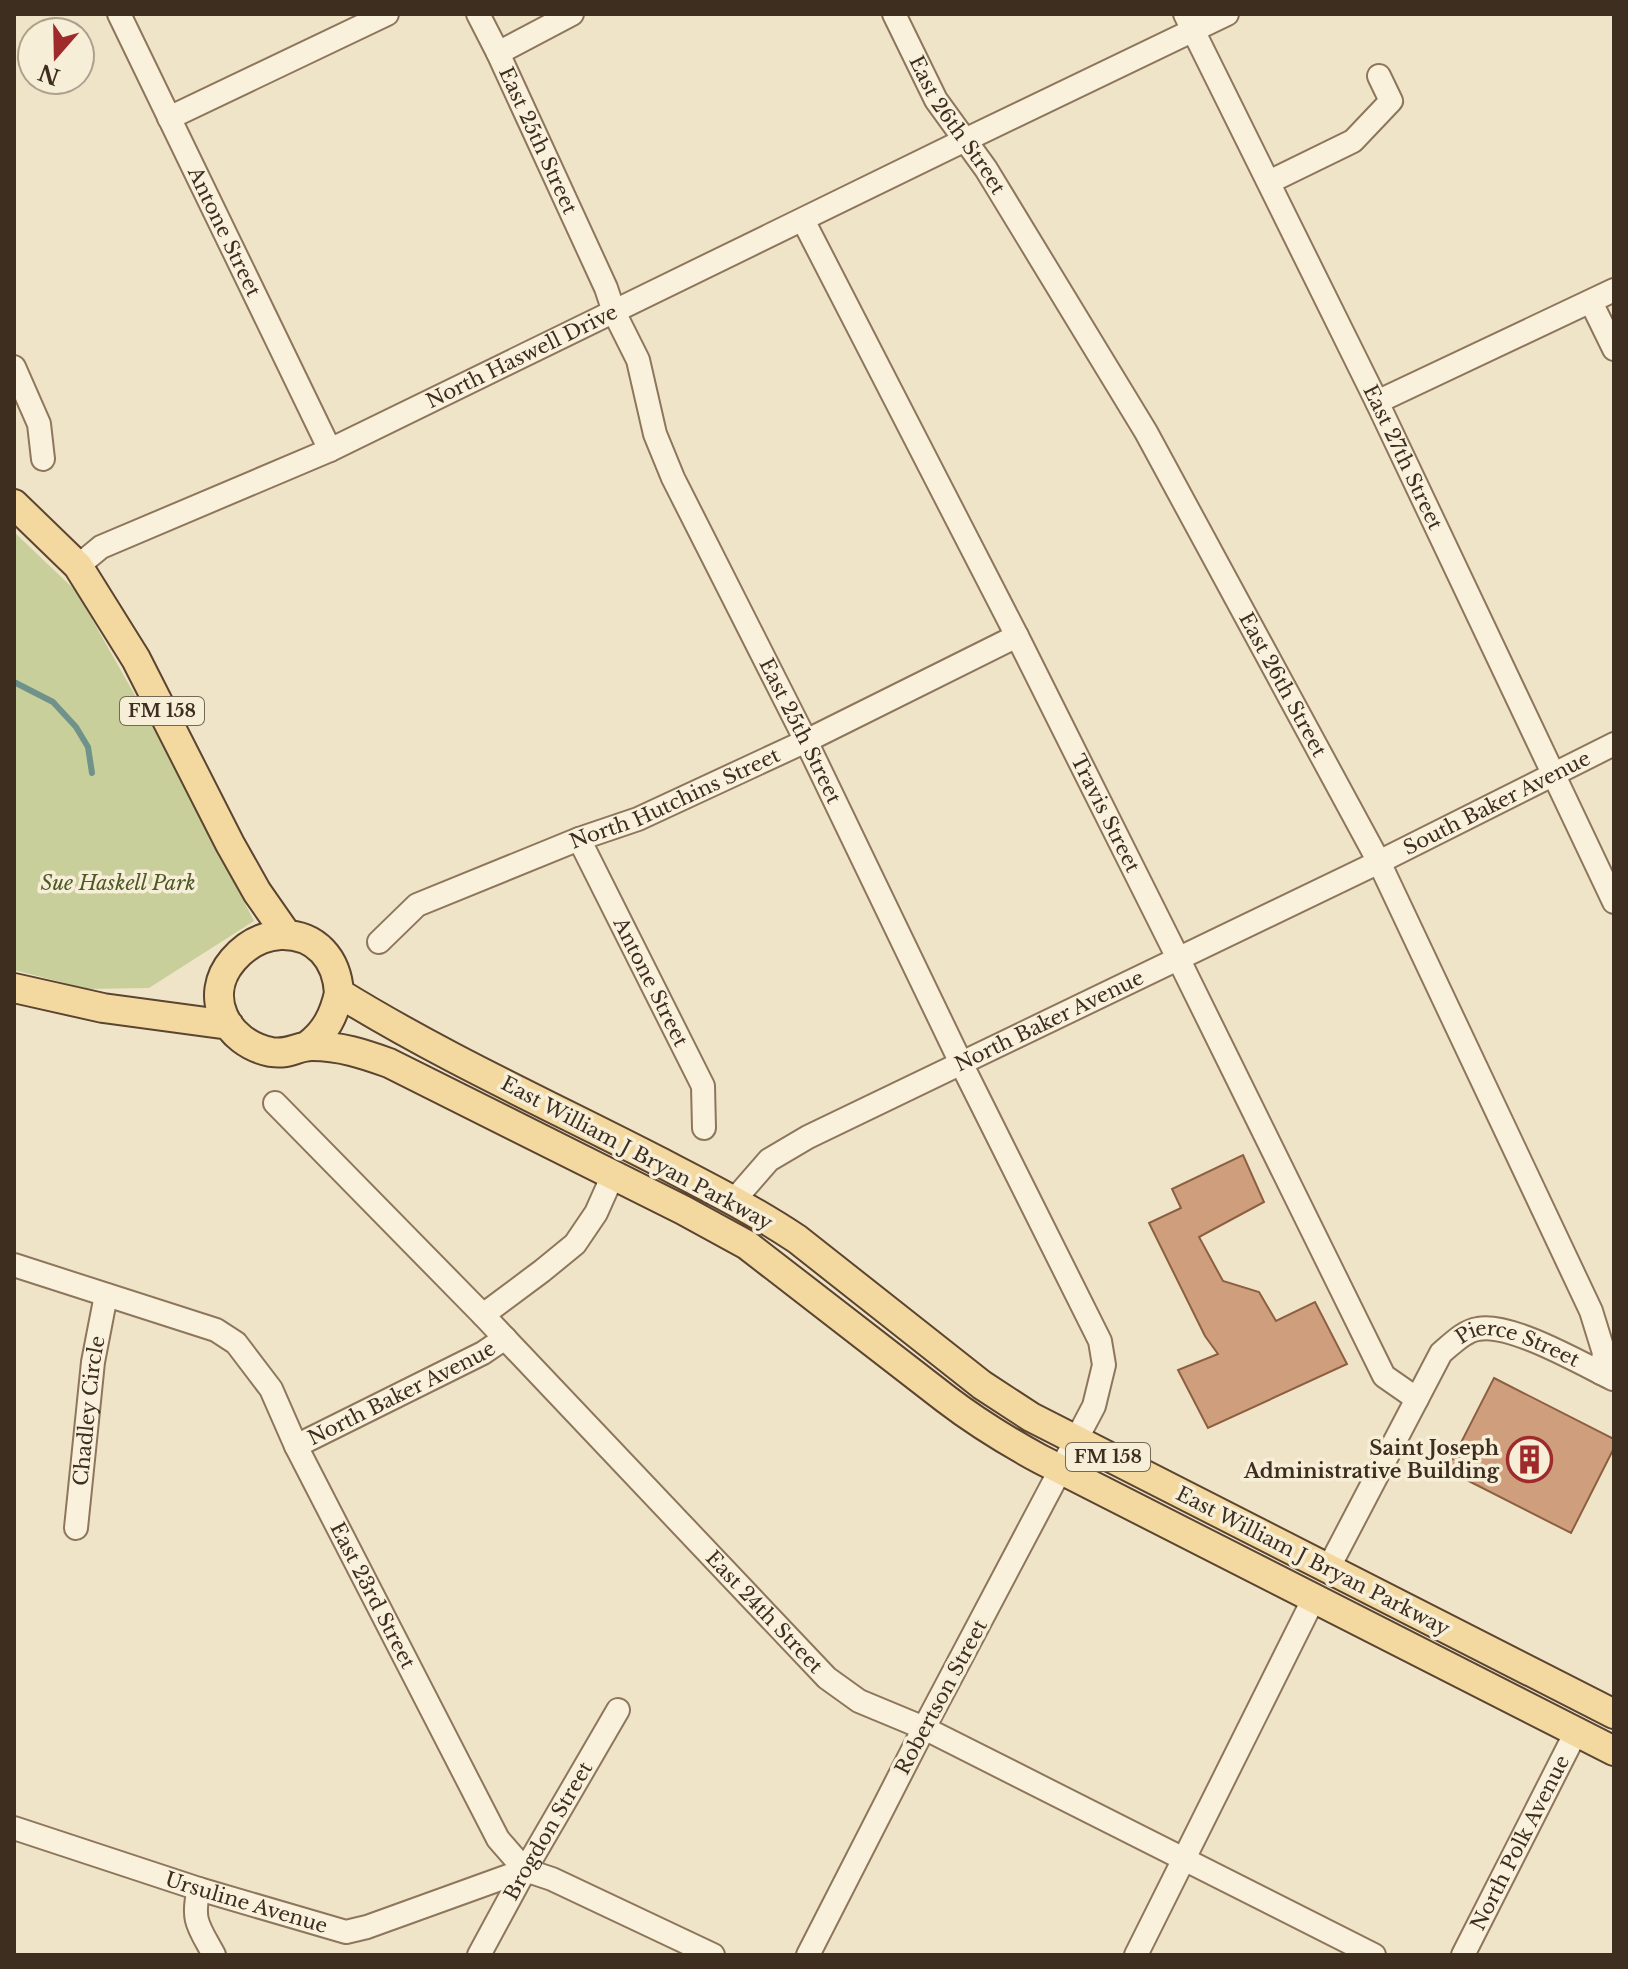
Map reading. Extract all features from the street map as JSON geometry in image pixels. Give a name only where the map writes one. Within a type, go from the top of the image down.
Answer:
[{"type":"main road","name":"FM 158","points":[[14,504],[78,566],[136,659],[257,892],[287,935]]},
{"type":"main road","points":[[229,1025],[218,1002],[218,991],[225,971],[249,945],[265,938],[287,935],[307,941],[324,952],[336,971],[339,993],[334,1012],[326,1028],[307,1046]]},
{"type":"main road","name":"East William J Bryan Parkway","points":[[14,988],[103,1008],[229,1025],[244,1041],[266,1050],[289,1052],[307,1046],[341,1048],[389,1063],[747,1245],[975,1421],[1061,1469],[1614,1751]]},
{"type":"main road","name":"East William J Bryan Parkway","points":[[339,993],[411,1035],[737,1202],[797,1239],[1004,1401],[1076,1441],[1614,1714]]},
{"type":"street","name":"Antone Street","points":[[119,14],[330,450]]},
{"type":"street","points":[[169,118],[387,14]]},
{"type":"street","name":"East 25th Street","points":[[478,14],[638,360],[655,434],[673,478],[806,741],[961,1063],[1100,1341],[1104,1365],[1100,1385],[1094,1406],[1076,1441]]},
{"type":"street","points":[[498,53],[572,14]]},
{"type":"street","name":"East 26th Street","points":[[894,14],[936,100],[986,169],[1146,432],[1379,862],[1591,1311],[1604,1353],[1607,1376]]},
{"type":"street","name":"North Haswell Drive","points":[[78,566],[101,547],[330,450],[803,220],[1189,23],[1227,14]]},
{"type":"street","name":"East 27th Street","points":[[1189,23],[1377,402],[1614,902]]},
{"type":"street","points":[[1269,182],[1353,141],[1391,101],[1379,76]]},
{"type":"street","name":"Travis Street","points":[[803,220],[1017,636],[1384,1376],[1417,1399]]},
{"type":"street","points":[[1377,402],[1614,290]]},
{"type":"street","points":[[1591,302],[1614,349]]},
{"type":"street","points":[[14,367],[39,424],[43,459]]},
{"type":"street","name":"North Hutchins Street","points":[[379,942],[417,905],[579,839],[638,819],[806,741],[1017,636]]},
{"type":"street","name":"South Baker Avenue","points":[[1379,862],[1614,744]]},
{"type":"street","name":"Antone Street","points":[[579,839],[703,1086],[704,1128]]},
{"type":"street","name":"North Baker Avenue","points":[[737,1202],[742,1191],[769,1160],[808,1137],[1379,862]]},
{"type":"street","name":"East 24th Street","points":[[275,1103],[483,1315],[827,1678],[859,1701],[924,1728],[1374,1955]]},
{"type":"street","name":"North Baker Avenue","points":[[483,1315],[575,1244],[596,1213],[613,1175]]},
{"type":"street","name":"East 23rd Street","points":[[14,1265],[216,1330],[236,1343],[271,1389],[296,1446],[498,1839],[525,1870],[552,1879],[713,1955]]},
{"type":"street","name":"Chadley Circle","points":[[76,1528],[93,1362],[106,1295]]},
{"type":"street","name":"Pierce Street","points":[[1328,1569],[1441,1353],[1461,1337],[1476,1329],[1495,1328],[1514,1332],[1607,1376]]},
{"type":"street","name":"North Baker Avenue","points":[[296,1446],[483,1353],[505,1338]]},
{"type":"street","name":"Robertson Street","points":[[808,1955],[1076,1441]]},
{"type":"street","points":[[1136,1955],[1314,1598]]},
{"type":"street","name":"Brogdon Street","points":[[479,1955],[618,1710]]},
{"type":"street","name":"North Polk Avenue","points":[[1463,1955],[1576,1732]]},
{"type":"street","name":"Ursuline Avenue","points":[[14,1828],[199,1889],[346,1932],[525,1870]]},
{"type":"street","points":[[199,1889],[196,1920],[214,1955]]},
{"type":"green space","name":"Sue Haskell Park","points":[[14,532],[76,591],[166,750],[254,921],[149,988],[88,989],[14,970]]},
{"type":"building","points":[[1243,1155],[1264,1202],[1199,1237],[1223,1281],[1259,1292],[1276,1321],[1315,1302],[1347,1364],[1208,1428],[1178,1370],[1218,1354],[1205,1336],[1149,1223],[1181,1208],[1172,1189]]},
{"type":"building","name":"Saint Joseph Administrative Building","points":[[1494,1378],[1614,1439],[1614,1448],[1571,1533],[1447,1470]]},
{"type":"waterway","points":[[14,682],[53,702],[76,727],[88,747],[92,773]]},
{"type":"place","name":"Saint Joseph Administrative Building","points":[[1530,1459]]}]
